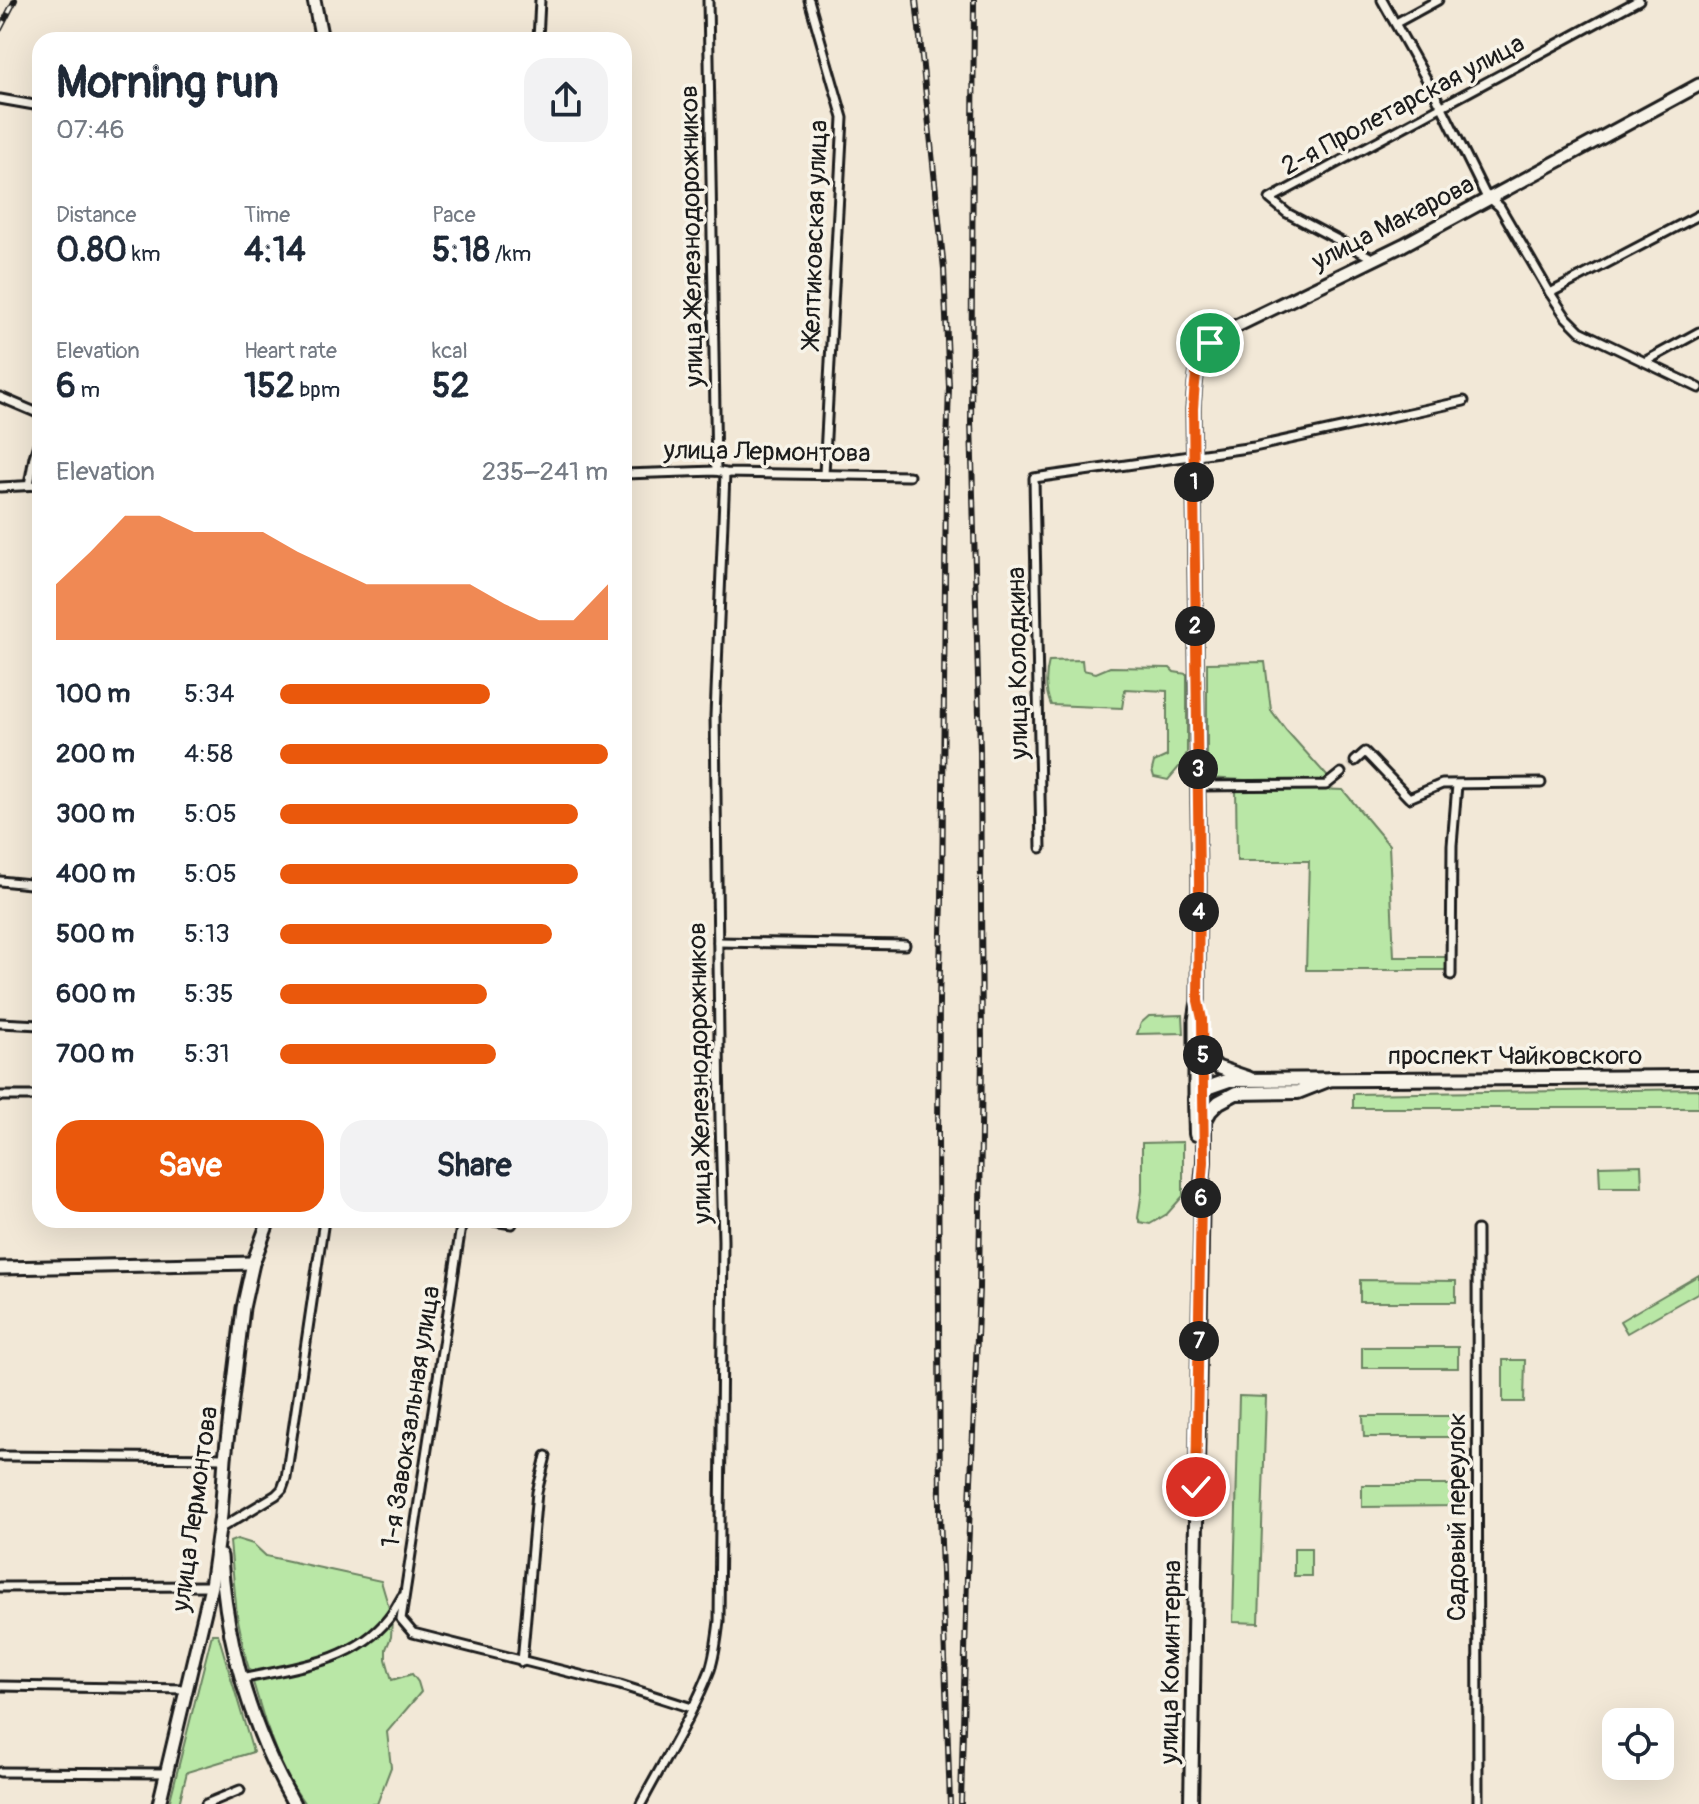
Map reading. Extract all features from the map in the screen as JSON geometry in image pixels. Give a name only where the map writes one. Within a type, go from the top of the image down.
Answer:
[{"type":"main road","points":[[314,0],[320,32]]},
{"type":"main road","name":"улица Макарова","points":[[1194,456],[1193,409],[1197,367],[1207,345],[1220,334],[1491,199],[1699,85]]},
{"type":"main road","name":"улица Коминтерна","points":[[1191,1804],[1204,1162],[1203,1089],[1195,1020],[1198,1001],[1198,786],[1194,456]]},
{"type":"main road","points":[[1236,1093],[1203,1089],[1197,1070],[1199,1055],[1217,1067],[1253,1079]]},
{"type":"main road","name":"проспект Чайковского","points":[[1203,1089],[1229,1080],[1253,1079],[1699,1077]]},
{"type":"main road","name":"проспект Чайковского","points":[[1236,1093],[1298,1092],[1331,1079]]},
{"type":"main road","name":"улица Коминтерна","points":[[1202,1184],[1197,1164],[1203,1089]]},
{"type":"main road","points":[[1204,1122],[1219,1102],[1236,1093]]},
{"type":"main road","name":"улица Лермонтова","points":[[159,1804],[211,1586],[243,1308],[253,1263],[266,1228]]},
{"type":"main road","points":[[0,1268],[253,1263]]},
{"type":"main road","points":[[221,1515],[225,1605],[240,1679],[263,1743],[294,1804]]},
{"type":"street","points":[[538,32],[540,0]]},
{"type":"street","name":"улица Железнодорожников","points":[[641,1804],[710,1670],[719,1621],[723,1241],[715,716],[720,472],[708,0]]},
{"type":"street","name":"Желтиковская улица","points":[[809,0],[843,118],[824,474]]},
{"type":"street","points":[[1382,0],[1442,107],[1485,194],[1500,207],[1566,317],[1580,331],[1699,388]]},
{"type":"street","points":[[1396,23],[1438,0]]},
{"type":"street","name":"2-я Пролетарская улица","points":[[1374,259],[1287,213],[1270,199],[1639,0]]},
{"type":"street","points":[[0,99],[32,105]]},
{"type":"street","points":[[1550,293],[1699,215]]},
{"type":"street","points":[[1646,361],[1699,332]]},
{"type":"street","points":[[0,397],[32,411]]},
{"type":"street","points":[[1194,456],[1254,447],[1464,401]]},
{"type":"street","name":"улица Колодкина","points":[[1041,848],[1034,478],[1194,456]]},
{"type":"street","points":[[0,487],[29,485],[32,468]]},
{"type":"street","name":"улица Лермонтова","points":[[632,474],[720,472],[909,476]]},
{"type":"street","points":[[1355,761],[1365,752],[1409,798],[1442,784],[1541,783]]},
{"type":"street","points":[[1198,786],[1326,785],[1341,773]]},
{"type":"street","points":[[1451,975],[1452,845],[1457,785]]},
{"type":"street","points":[[0,881],[32,884]]},
{"type":"street","points":[[718,942],[905,945]]},
{"type":"street","points":[[0,1023],[32,1025]]},
{"type":"street","points":[[0,1096],[32,1096]]},
{"type":"street","points":[[221,1528],[276,1495],[286,1478],[323,1228]]},
{"type":"street","name":"1-я Завокзальная улица","points":[[461,1228],[401,1619],[413,1633],[522,1662]]},
{"type":"street","name":"Садовый переулок","points":[[1477,1230],[1478,1804]]},
{"type":"street","points":[[0,1456],[225,1458]]},
{"type":"street","points":[[546,1456],[537,1492],[522,1662],[620,1685],[692,1708]]},
{"type":"street","points":[[0,1587],[211,1586]]},
{"type":"street","points":[[240,1679],[336,1657],[363,1643],[389,1619],[404,1593]]},
{"type":"street","points":[[0,1686],[187,1689]]},
{"type":"street","points":[[0,1772],[167,1773]]},
{"type":"street","points":[[206,1804],[240,1790]]},
{"type":"green space","points":[[1082,660],[1083,670],[1096,673],[1110,667],[1170,668],[1174,672],[1187,674],[1187,753],[1168,780],[1154,777],[1152,770],[1154,762],[1167,756],[1167,691],[1125,689],[1122,708],[1051,705],[1046,683],[1049,661]]},
{"type":"green space","points":[[1265,662],[1271,710],[1328,777],[1317,784],[1207,778],[1207,663]]},
{"type":"green space","points":[[1236,789],[1343,790],[1389,845],[1394,957],[1446,957],[1447,970],[1306,970],[1309,861],[1237,861]]},
{"type":"green space","points":[[1183,1015],[1184,1033],[1137,1034],[1141,1023],[1149,1016]]},
{"type":"green space","points":[[1699,1089],[1699,1108],[1353,1108],[1353,1094]]},
{"type":"green space","points":[[1183,1142],[1183,1196],[1167,1214],[1150,1224],[1140,1222],[1142,1143]]},
{"type":"green space","points":[[1641,1165],[1642,1187],[1600,1187],[1599,1166]]},
{"type":"green space","points":[[1699,1275],[1699,1292],[1627,1333],[1620,1321]]},
{"type":"green space","points":[[1360,1280],[1456,1281],[1456,1302],[1360,1302]]},
{"type":"green space","points":[[1362,1347],[1458,1347],[1458,1368],[1362,1368]]},
{"type":"green space","points":[[1503,1360],[1525,1360],[1524,1402],[1503,1402]]},
{"type":"green space","points":[[1239,1396],[1266,1397],[1259,1623],[1233,1622]]},
{"type":"green space","points":[[1363,1416],[1460,1416],[1460,1437],[1364,1437]]},
{"type":"green space","points":[[1362,1485],[1459,1485],[1459,1506],[1362,1507]]},
{"type":"green space","points":[[237,1539],[253,1544],[266,1556],[381,1581],[392,1618],[386,1659],[392,1680],[412,1674],[421,1692],[387,1732],[391,1767],[377,1804],[305,1804],[285,1775],[246,1659],[237,1615],[230,1542]]},
{"type":"green space","points":[[1294,1548],[1311,1548],[1311,1576],[1294,1576]]},
{"type":"green space","points":[[212,1634],[218,1634],[253,1752],[187,1772],[179,1804],[169,1804]]},
{"type":"tunnel","points":[[1341,773],[1355,761]]},
{"type":"railway","points":[[0,29],[15,0]]},
{"type":"railway","points":[[916,0],[944,269],[949,387],[938,1134],[940,1514],[950,1804]]},
{"type":"railway","points":[[961,1803],[979,1288],[982,1052],[980,751],[971,422],[974,0]]},
{"type":"route","points":[[1196,1487],[1204,1162],[1202,1019],[1198,1001],[1193,409],[1198,364],[1210,343]]}]
